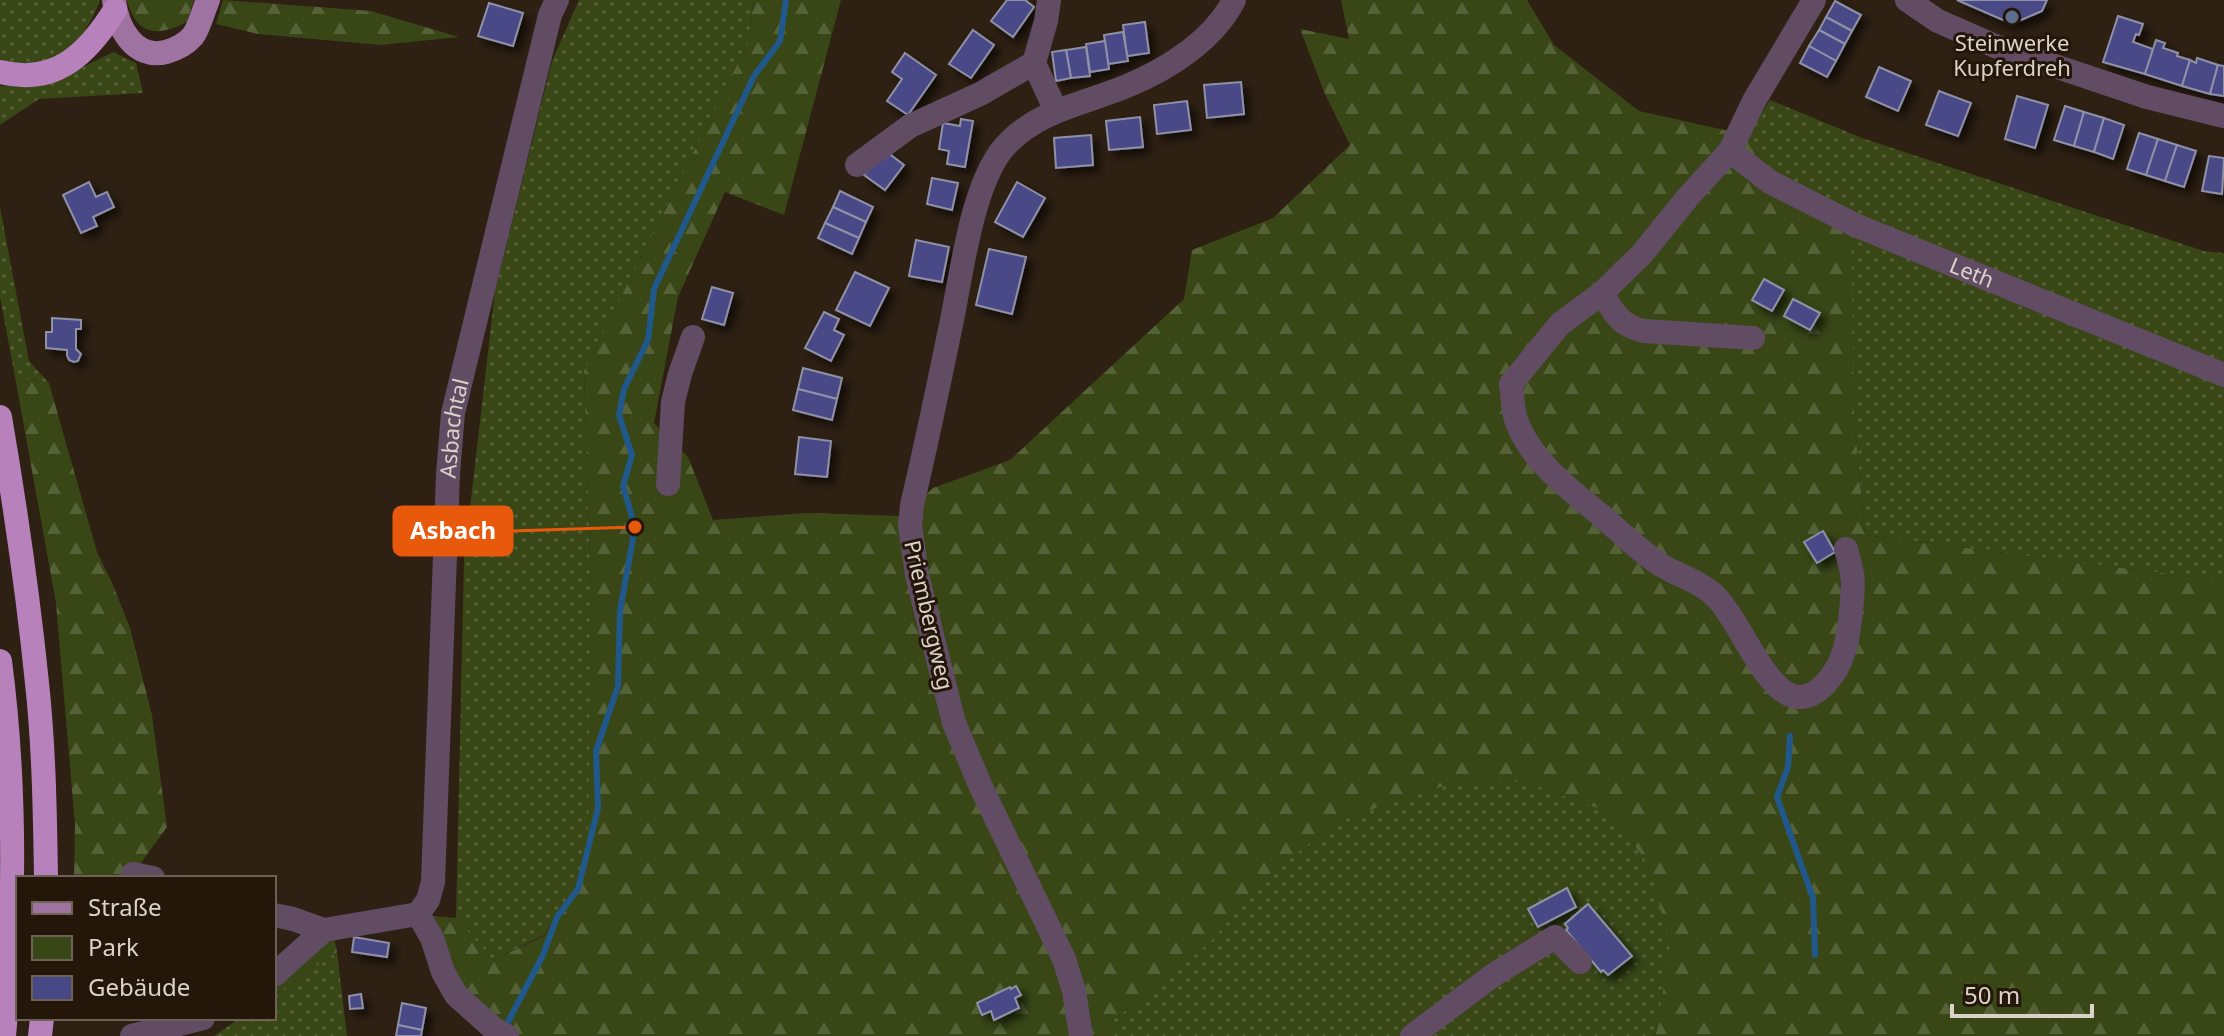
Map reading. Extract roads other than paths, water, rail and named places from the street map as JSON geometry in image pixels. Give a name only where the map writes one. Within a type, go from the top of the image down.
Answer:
[{"type":"highway","points":[[0,72],[32,75],[53,70],[68,62],[98,36],[115,5]]},
{"type":"highway","points":[[0,417],[37,684],[46,876]]},
{"type":"highway","points":[[0,661],[10,791],[10,973],[4,1036]]},
{"type":"main road","points":[[115,5],[124,31],[133,45],[143,51],[159,53],[179,48],[194,35],[208,0]]},
{"type":"street","name":"Asbachtal","points":[[418,914],[428,900],[433,882],[453,413],[550,15],[557,0]]},
{"type":"street","points":[[1049,0],[1034,63],[1056,111]]},
{"type":"street","name":"Priembergweg","points":[[1081,1036],[1074,991],[1064,959],[981,787],[954,723],[917,575],[910,525],[912,505],[965,254],[978,204],[996,156],[1023,129],[1056,111],[1129,86],[1163,68],[1217,26],[1234,0]]},
{"type":"street","points":[[1814,0],[1754,101],[1732,146],[1642,254],[1602,293],[1560,324],[1511,384],[1517,424],[1528,445],[1550,471],[1657,563],[1703,586],[1717,598],[1766,673],[1781,690],[1792,696],[1809,697],[1820,690],[1844,651],[1853,585],[1846,549]]},
{"type":"street","points":[[1907,0],[1938,21],[1995,46],[2147,97],[2224,116]]},
{"type":"street","points":[[857,165],[910,126],[980,94],[1034,63]]},
{"type":"street","name":"Leth","points":[[1732,146],[1770,182],[1855,225],[2224,375]]},
{"type":"street","points":[[1602,293],[1619,320],[1630,328],[1753,338]]},
{"type":"street","points":[[668,484],[673,402],[693,337]]},
{"type":"street","points":[[276,915],[324,930],[418,914],[432,938],[443,972],[456,995],[501,1032]]},
{"type":"street","points":[[276,973],[324,930]]},
{"type":"street","points":[[1412,1036],[1492,976],[1555,937],[1580,962]]},
{"type":"street","points":[[132,1036],[195,1020]]},
{"type":"waterway","points":[[507,1028],[543,955],[557,917],[578,889],[598,808],[596,751],[618,686],[620,611],[635,527],[623,486],[632,455],[619,415],[624,389],[648,340],[654,289],[754,76],[780,41],[786,0]]},
{"type":"waterway","points":[[1790,736],[1788,767],[1777,797],[1813,898],[1815,955]]},
{"type":"place","name":"Steinwerke Kupferdreh","points":[[2012,17]]},
{"type":"place","name":"Asbach","points":[[635,527]]}]
